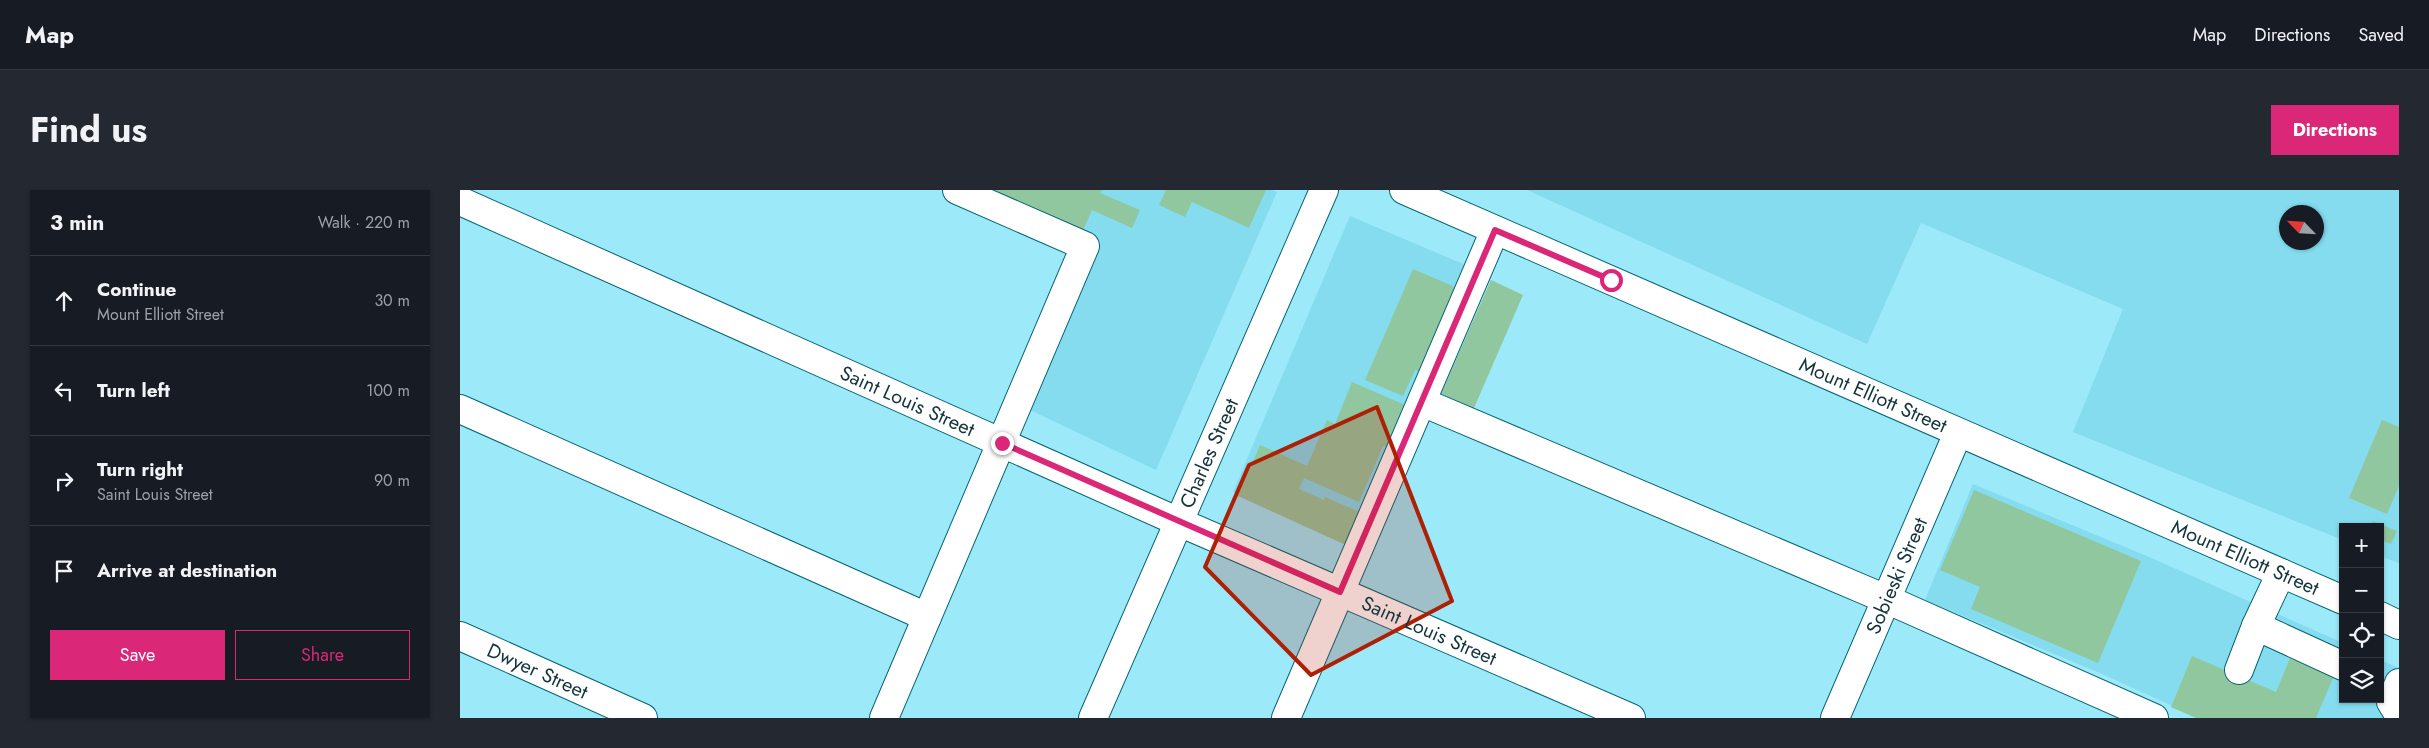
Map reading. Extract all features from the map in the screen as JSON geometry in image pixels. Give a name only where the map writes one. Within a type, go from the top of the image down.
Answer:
[{"type":"street","points":[[884,718],[1086,246],[957,190]]},
{"type":"street","name":"Charles Street","points":[[1093,718],[1324,190]]},
{"type":"street","name":"Mount Elliott Street","points":[[1404,190],[2339,598]]},
{"type":"street","name":"Saint Louis Street","points":[[460,201],[1179,522],[1631,718]]},
{"type":"street","points":[[1286,718],[1495,230]]},
{"type":"street","points":[[1422,402],[1886,599],[2154,718]]},
{"type":"street","points":[[460,410],[927,617]]},
{"type":"street","name":"Sobieski Street","points":[[1835,718],[1958,432]]},
{"type":"street","points":[[2238,670],[2281,573]]},
{"type":"street","points":[[2384,618],[2399,625]]},
{"type":"street","points":[[2256,626],[2339,664]]},
{"type":"street","name":"Dwyer Street","points":[[460,636],[643,718]]},
{"type":"highlighted area","points":[[1377,407],[1452,601],[1311,675],[1205,567],[1249,465]]},
{"type":"shaded area","points":[[965,190],[1273,190],[1277,192],[1156,470],[1028,409],[1098,249]]},
{"type":"shaded area","points":[[1527,190],[2399,190],[2399,563],[2384,557],[2384,523],[2339,523],[2339,538],[2073,432],[2123,309],[1921,223],[1867,344]]},
{"type":"shaded area","points":[[1350,216],[1470,267],[1353,543],[1233,492]]},
{"type":"shaded area","points":[[1973,484],[2149,557],[2339,641],[2339,703],[2384,703],[2384,662],[2399,668],[2399,718],[2199,718],[2100,673],[1925,600]]},
{"type":"building","points":[[978,190],[1102,190],[1100,193],[1140,210],[1132,228],[1092,210],[1081,235]]},
{"type":"building","points":[[1166,190],[1266,190],[1249,228],[1192,202],[1185,217],[1159,205]]},
{"type":"building","points":[[1413,269],[1462,290],[1427,374],[1415,370],[1403,396],[1365,380]]},
{"type":"building","points":[[1491,280],[1523,295],[1474,408],[1441,394]]},
{"type":"building","points":[[1352,382],[1405,405],[1387,447],[1383,446],[1359,502],[1304,478],[1299,489],[1324,500],[1325,497],[1362,513],[1348,546],[1238,496],[1260,445],[1307,466],[1327,420],[1335,424]]},
{"type":"building","points":[[2382,420],[2399,427],[2399,486],[2387,514],[2349,498]]},
{"type":"building","points":[[1974,490],[2141,561],[2098,663],[1971,609],[1980,587],[1940,570]]},
{"type":"building","points":[[2384,526],[2397,531],[2391,544],[2384,541]]},
{"type":"building","points":[[2292,653],[2336,671],[2316,718],[2196,718],[2171,707],[2192,656],[2276,692]]},
{"type":"route","points":[[1002,443],[1340,592],[1495,230],[1611,280]]}]
